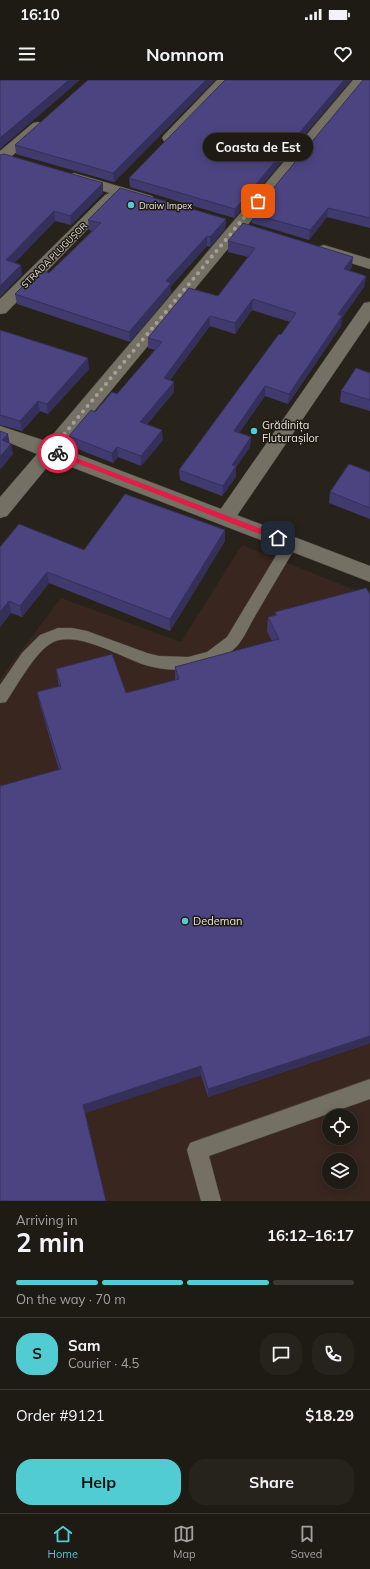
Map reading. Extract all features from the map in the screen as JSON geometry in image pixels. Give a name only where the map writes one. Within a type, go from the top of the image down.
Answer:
[{"type":"street","points":[[161,146],[225,80]]},
{"type":"street","points":[[0,511],[360,80]]},
{"type":"street","points":[[5,158],[50,115]]},
{"type":"street","points":[[60,174],[123,185],[163,204]]},
{"type":"street","name":"STRADA PLUGUȘOR","points":[[0,309],[123,185]]},
{"type":"street","points":[[311,247],[370,264]]},
{"type":"street","points":[[225,518],[370,307]]},
{"type":"street","points":[[0,432],[51,450],[370,574]]},
{"type":"lane","points":[[0,697],[37,646],[45,639],[57,635],[70,633],[84,636],[158,662],[180,663],[205,660],[220,651],[232,641],[290,543]]},
{"type":"lane","points":[[212,1201],[197,1150],[370,1089]]},
{"type":"shaded area","points":[[242,545],[370,596],[370,1201],[0,1201],[0,679],[61,598],[181,642]]},
{"type":"building","points":[[0,80],[69,80],[0,138]]},
{"type":"building","points":[[88,80],[206,80],[113,173],[15,145]]},
{"type":"building","points":[[225,80],[344,80],[235,209],[129,178]]},
{"type":"building","points":[[363,80],[370,80],[370,218],[328,208],[310,230],[252,214]]},
{"type":"building","points":[[4,154],[103,183],[70,216],[54,211],[6,260],[21,265],[0,286],[0,155]]},
{"type":"building","points":[[120,188],[226,219],[210,237],[207,236],[166,281],[171,283],[129,332],[15,294],[39,270],[49,273],[101,223],[88,220]]},
{"type":"building","points":[[243,223],[353,257],[344,269],[366,276],[338,314],[342,316],[289,394],[265,386],[234,431],[251,437],[232,465],[236,466],[223,486],[179,470],[296,313],[253,299],[235,323],[210,316],[164,378],[174,382],[140,422],[162,430],[141,456],[117,447],[112,453],[69,436],[91,410],[95,412],[112,392],[117,394],[162,342],[148,338],[189,288],[218,296],[255,248],[228,241]]},
{"type":"building","points":[[0,330],[88,358],[47,404],[38,401],[20,421],[0,415]]},
{"type":"building","points":[[356,368],[370,373],[370,400],[341,391]]},
{"type":"building","points":[[0,431],[8,434],[2,440],[11,444],[0,457]]},
{"type":"building","points":[[349,464],[370,472],[370,508],[330,492]]},
{"type":"building","points":[[125,494],[225,530],[170,619],[47,572],[20,606],[9,601],[0,612],[0,547],[19,524],[84,550]]},
{"type":"building","name":"Dedeman","points":[[366,588],[370,594],[370,1036],[208,1089],[201,1066],[83,1105],[106,1201],[0,1201],[0,786],[61,769],[37,692],[61,686],[56,669],[112,654],[126,693],[179,679],[175,667],[279,639],[268,617],[277,615],[275,612]]},
{"type":"way so far","points":[[58,453],[51,450],[258,201]]},
{"type":"place","name":"Coasta de Est","points":[[258,201]]},
{"type":"place","name":"Draiw Impex","points":[[131,205]]},
{"type":"place","name":"Grădinița Fluturașilor","points":[[254,431]]},
{"type":"place","name":"Dedeman","points":[[185,921]]},
{"type":"route","points":[[58,453],[278,538]]}]
